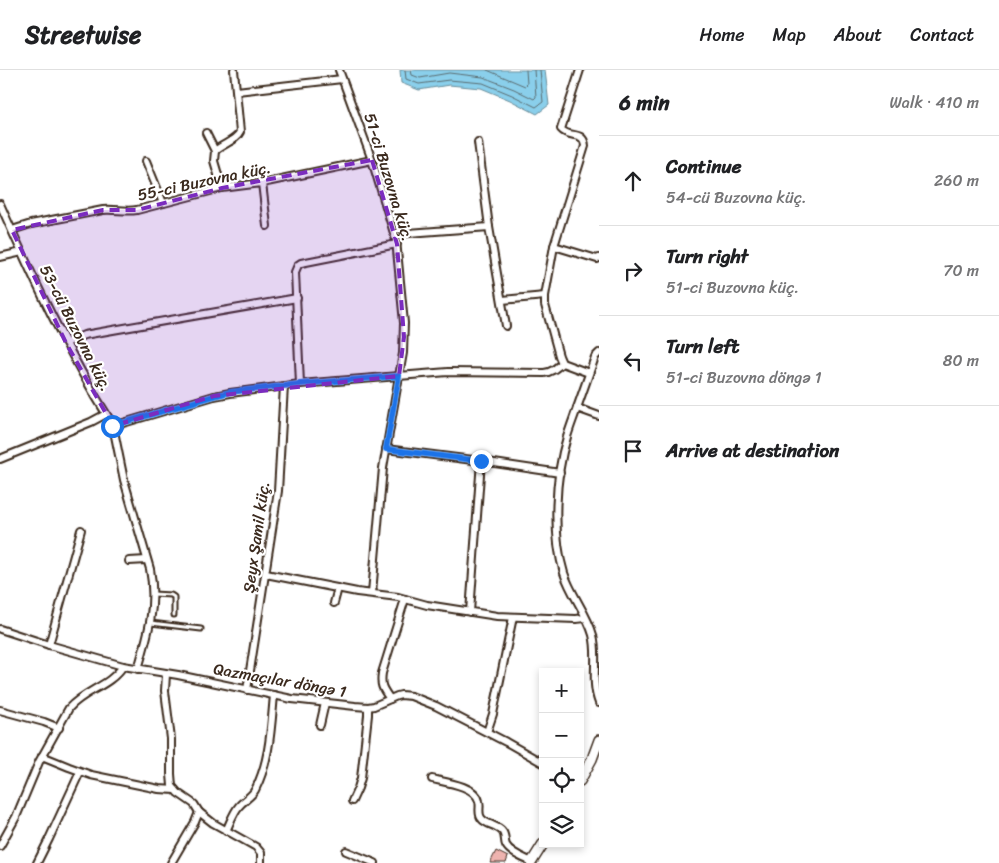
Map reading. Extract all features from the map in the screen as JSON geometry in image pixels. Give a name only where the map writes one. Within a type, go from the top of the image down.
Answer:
[{"type":"street","points":[[215,151],[240,134],[234,70]]},
{"type":"street","name":"51-ci Buzovna küç.","points":[[339,70],[372,160],[395,234],[404,337],[404,353],[386,449],[372,593]]},
{"type":"street","points":[[580,70],[561,129],[562,132],[582,138],[585,141],[585,146],[554,246],[545,305],[562,363],[589,373]]},
{"type":"street","points":[[237,91],[342,79]]},
{"type":"street","points":[[206,133],[215,151],[214,161],[222,188]]},
{"type":"street","points":[[478,142],[489,227],[506,326]]},
{"type":"street","name":"55-ci Buzovna küç.","points":[[12,230],[31,224],[104,210],[132,211],[222,188],[262,183],[372,160]]},
{"type":"street","points":[[146,161],[163,203]]},
{"type":"street","points":[[262,183],[267,226]]},
{"type":"street","name":"53-cü Buzovna küç.","points":[[0,204],[66,343],[112,426],[124,480],[153,584],[150,623],[138,669]]},
{"type":"street","points":[[395,234],[489,227]]},
{"type":"street","points":[[300,384],[295,272],[298,265],[397,244]]},
{"type":"street","points":[[554,246],[599,258]]},
{"type":"street","points":[[0,256],[22,252]]},
{"type":"street","points":[[502,300],[545,296]]},
{"type":"street","points":[[66,343],[84,335],[296,298]]},
{"type":"street","points":[[599,353],[595,357],[567,435],[560,473],[556,521],[564,575],[592,630],[594,638],[595,685],[599,703]]},
{"type":"street","points":[[112,426],[230,392],[300,384],[448,372],[544,373],[556,369],[562,363]]},
{"type":"street","name":"Şeyx Şamil küç.","points":[[247,690],[278,491],[284,386]]},
{"type":"street","points":[[577,408],[599,416]]},
{"type":"street","points":[[0,460],[106,414]]},
{"type":"street","points":[[386,449],[560,473]]},
{"type":"street","points":[[470,612],[481,461]]},
{"type":"street","points":[[49,645],[81,530]]},
{"type":"street","points":[[129,561],[147,560]]},
{"type":"street","points":[[266,574],[470,612],[514,617],[585,618]]},
{"type":"street","points":[[334,602],[338,588]]},
{"type":"street","points":[[390,699],[380,682],[405,599]]},
{"type":"street","points":[[487,732],[493,714],[514,617]]},
{"type":"street","name":"Qazmaçılar döngə 1","points":[[0,629],[123,666],[178,675],[292,699],[368,707],[401,695],[411,696],[436,706],[539,761]]},
{"type":"street","points":[[0,846],[16,817],[42,756],[70,708],[82,697],[114,678],[123,666]]},
{"type":"street","points":[[166,674],[165,690],[171,739],[171,780],[174,790]]},
{"type":"street","points":[[226,831],[238,808],[254,791],[263,770],[269,743],[274,695]]},
{"type":"street","points":[[320,725],[325,703]]},
{"type":"street","points":[[352,801],[361,778],[368,707]]},
{"type":"street","points":[[0,710],[59,728]]},
{"type":"street","points":[[584,774],[599,742]]},
{"type":"street","points":[[42,756],[80,772],[159,789],[174,790],[194,804],[199,812],[213,823],[256,847],[260,853],[261,863]]},
{"type":"street","points":[[37,863],[80,772]]},
{"type":"street","points":[[432,779],[460,786],[476,795],[480,802],[479,814],[481,818],[502,831],[505,844],[510,850],[531,863],[540,848]]},
{"type":"street","points":[[171,863],[199,812]]},
{"type":"street","points":[[346,851],[375,863]]},
{"type":"lane","points":[[153,594],[171,595],[174,597],[174,615]]},
{"type":"lane","points":[[150,623],[201,629]]},
{"type":"highlighted area","points":[[372,160],[397,244],[404,337],[399,376],[214,396],[113,426],[66,343],[12,230],[103,210],[137,210],[222,188]]},
{"type":"water","points":[[400,70],[545,70],[549,105],[537,114],[481,88],[449,85],[419,90],[401,83]]},
{"type":"building","points":[[496,851],[508,857],[506,863],[490,863]]},
{"type":"route","points":[[112,426],[230,392],[399,376],[386,449],[481,461]]}]
